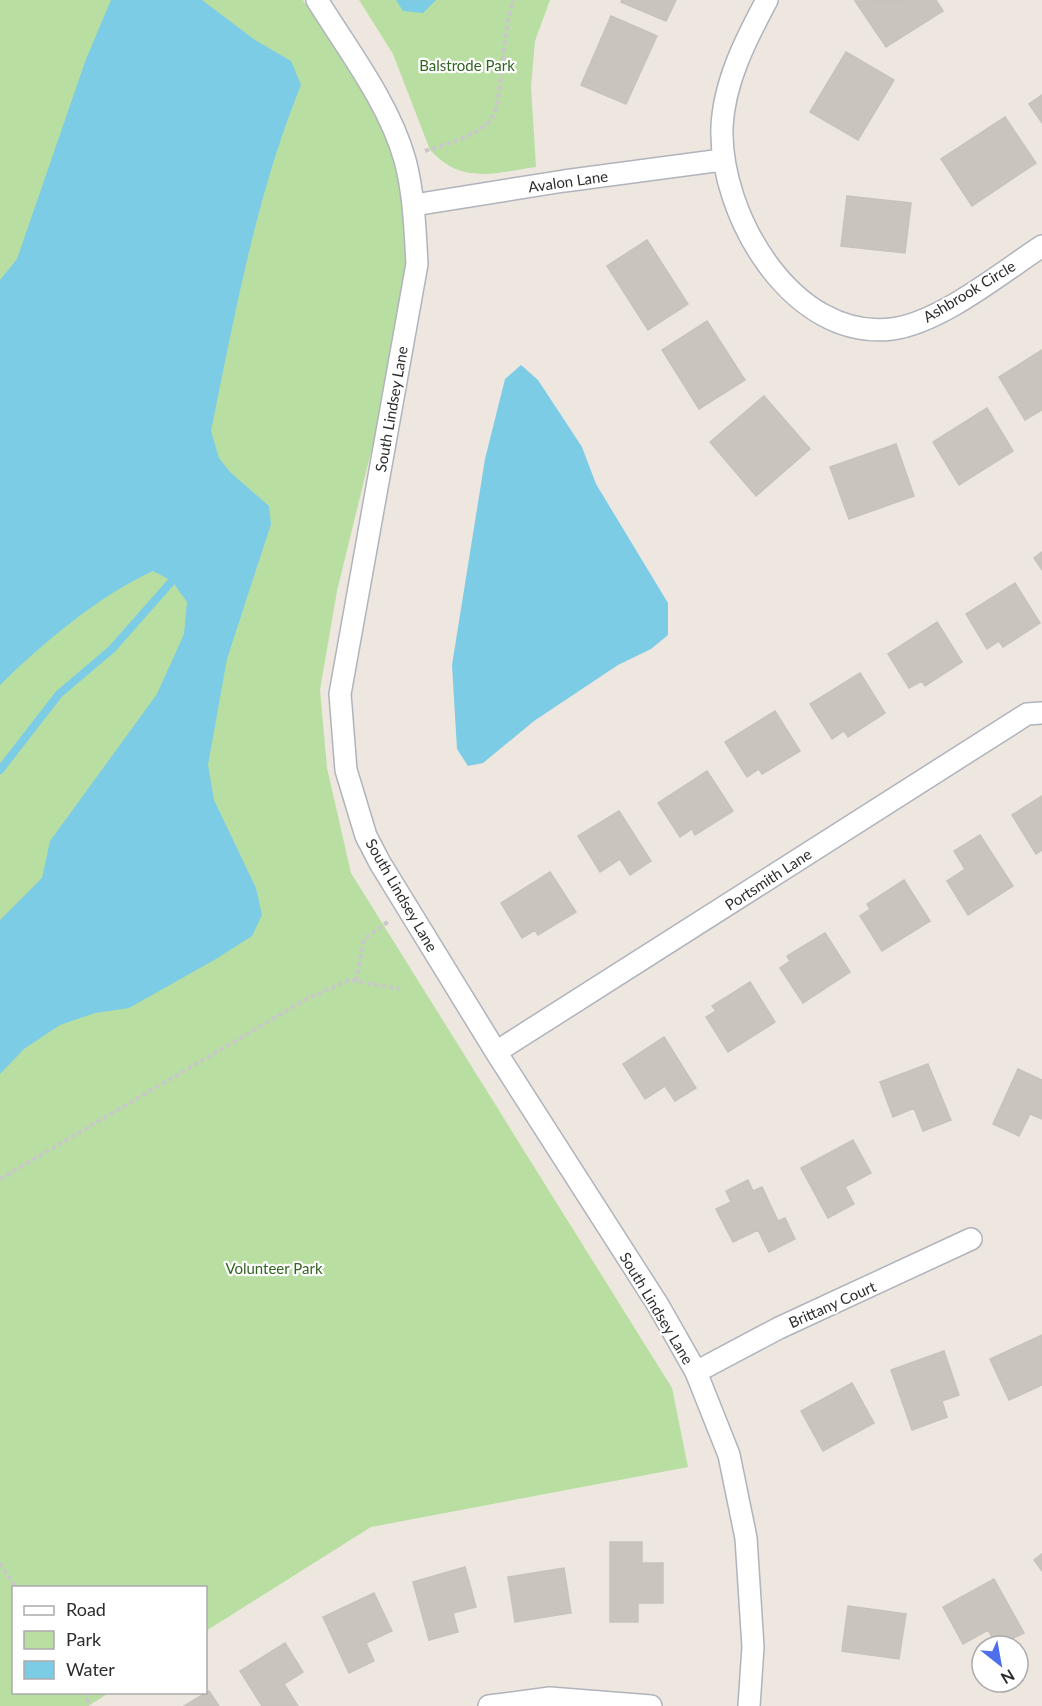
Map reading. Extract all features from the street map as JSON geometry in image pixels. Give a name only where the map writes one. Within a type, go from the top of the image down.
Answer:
[{"type":"street","name":"South Lindsey Lane","points":[[317,0],[365,76],[404,159],[414,205],[417,264],[339,694],[346,770],[366,836],[496,1052],[658,1305],[696,1372],[729,1455],[746,1538],[753,1647],[749,1706]]},
{"type":"street","name":"Ashbrook Circle","points":[[767,0],[732,76],[725,102],[722,160],[732,195],[747,227],[780,282],[801,301],[825,316],[860,327],[891,329],[916,324],[935,315],[1042,246]]},
{"type":"street","name":"Avalon Lane","points":[[414,205],[564,181],[722,160]]},
{"type":"street","name":"Portsmith Lane","points":[[496,1052],[1027,714],[1042,713]]},
{"type":"street","name":"Brittany Court","points":[[696,1372],[779,1328],[971,1239]]},
{"type":"street","points":[[489,1706],[550,1698],[651,1706]]},
{"type":"path","points":[[404,159],[471,135],[491,121],[499,99],[501,58],[509,11],[514,0]]},
{"type":"path","points":[[356,981],[364,939],[409,908]]},
{"type":"path","points":[[0,1179],[305,1000],[349,980],[400,989]]},
{"type":"path","points":[[0,1563],[15,1586]]},
{"type":"green space","name":"Volunteer Park","points":[[0,0],[303,0],[400,148],[417,264],[337,591],[320,690],[327,768],[351,873],[672,1388],[688,1467],[371,1527],[207,1630],[207,1586],[12,1586],[12,1694],[107,1694],[88,1706],[0,1706]]},
{"type":"green space","name":"Balstrode Park","points":[[359,0],[550,0],[535,41],[531,87],[536,167],[479,174],[454,168],[430,150],[393,54]]},
{"type":"water","points":[[111,0],[202,0],[255,40],[291,61],[301,85],[271,169],[259,212],[238,299],[211,431],[219,458],[230,472],[269,506],[271,524],[227,659],[208,765],[214,800],[256,888],[262,915],[252,936],[216,959],[129,1008],[95,1013],[60,1025],[24,1049],[0,1074],[0,920],[42,878],[50,841],[157,694],[184,634],[187,602],[172,581],[153,571],[92,607],[0,685],[0,280],[17,259],[86,59]]},
{"type":"water","points":[[396,0],[436,0],[423,13],[403,11]]},
{"type":"water","points":[[521,365],[538,380],[582,447],[596,484],[668,603],[668,635],[651,649],[618,665],[534,721],[483,763],[468,766],[457,749],[452,665],[485,459],[505,379]]},
{"type":"building","points":[[622,0],[676,0],[666,21],[621,2]]},
{"type":"building","points":[[936,0],[943,11],[886,47],[855,1]]},
{"type":"building","points":[[611,16],[657,36],[626,104],[581,85]]},
{"type":"building","points":[[846,52],[894,80],[858,140],[810,112]]},
{"type":"building","points":[[1042,95],[1042,123],[1029,104]]},
{"type":"building","points":[[1005,117],[1036,163],[972,206],[941,159]]},
{"type":"building","points":[[847,196],[911,203],[905,253],[841,246]]},
{"type":"building","points":[[647,240],[688,304],[648,330],[607,266]]},
{"type":"building","points":[[707,321],[745,380],[699,409],[662,350]]},
{"type":"building","points":[[1042,350],[1042,410],[1025,420],[999,377]]},
{"type":"building","points":[[764,396],[810,449],[756,496],[710,442]]},
{"type":"building","points":[[987,408],[1013,451],[959,485],[933,442]]},
{"type":"building","points":[[896,444],[914,496],[849,519],[830,467]]},
{"type":"building","points":[[1042,552],[1042,570],[1034,558]]},
{"type":"building","points":[[1015,583],[1040,623],[1003,647],[999,641],[987,649],[966,614]]},
{"type":"building","points":[[937,622],[962,662],[925,686],[922,681],[909,688],[888,654]]},
{"type":"building","points":[[860,673],[885,713],[848,737],[844,731],[832,739],[810,704]]},
{"type":"building","points":[[775,711],[800,751],[762,774],[759,769],[747,777],[725,742]]},
{"type":"building","points":[[707,771],[733,811],[695,835],[692,829],[680,837],[658,803]]},
{"type":"building","points":[[1042,796],[1042,850],[1036,854],[1012,815]]},
{"type":"building","points":[[619,811],[651,861],[630,875],[620,859],[600,872],[578,836]]},
{"type":"building","points":[[980,835],[1013,886],[968,915],[947,881],[965,869],[954,851]]},
{"type":"building","points":[[550,872],[576,912],[538,935],[535,930],[522,938],[501,903]]},
{"type":"building","points":[[904,880],[930,921],[882,951],[860,916],[870,909],[867,904]]},
{"type":"building","points":[[825,933],[850,972],[803,1003],[780,968],[790,961],[787,956]]},
{"type":"building","points":[[750,982],[775,1022],[728,1052],[706,1017],[716,1011],[712,1006]]},
{"type":"building","points":[[664,1037],[696,1088],[675,1101],[665,1086],[645,1099],[623,1064]]},
{"type":"building","points":[[928,1064],[951,1120],[923,1131],[914,1108],[893,1117],[880,1082]]},
{"type":"building","points":[[1018,1069],[1042,1080],[1042,1119],[1030,1114],[1019,1136],[993,1124]]},
{"type":"building","points":[[853,1140],[871,1173],[845,1187],[854,1204],[828,1218],[801,1168]]},
{"type":"building","points":[[748,1180],[753,1191],[762,1187],[778,1221],[785,1218],[795,1239],[769,1252],[758,1230],[733,1242],[716,1209],[731,1202],[726,1191]]},
{"type":"building","points":[[1042,1335],[1042,1385],[1009,1400],[990,1359]]},
{"type":"building","points":[[944,1351],[959,1395],[942,1401],[947,1417],[912,1430],[891,1370]]},
{"type":"building","points":[[852,1383],[874,1423],[823,1451],[801,1411]]},
{"type":"building","points":[[610,1542],[642,1542],[642,1563],[663,1563],[663,1603],[638,1603],[638,1622],[610,1622]]},
{"type":"building","points":[[1042,1554],[1042,1571],[1034,1560]]},
{"type":"building","points":[[465,1567],[476,1607],[453,1613],[458,1632],[429,1640],[413,1582]]},
{"type":"building","points":[[564,1568],[571,1613],[515,1622],[508,1577]]},
{"type":"building","points":[[994,1579],[1024,1633],[990,1634],[988,1630],[981,1634],[970,1634],[970,1640],[963,1644],[943,1607]]},
{"type":"building","points":[[374,1593],[392,1631],[366,1643],[374,1661],[349,1673],[323,1617]]},
{"type":"building","points":[[848,1606],[906,1614],[899,1659],[842,1651]]},
{"type":"building","points":[[285,1643],[303,1672],[284,1684],[298,1706],[262,1706],[240,1671]]},
{"type":"building","points":[[209,1691],[219,1706],[184,1706],[207,1694]]},
{"type":"waterway","points":[[0,770],[59,694],[112,649],[172,581]]}]
